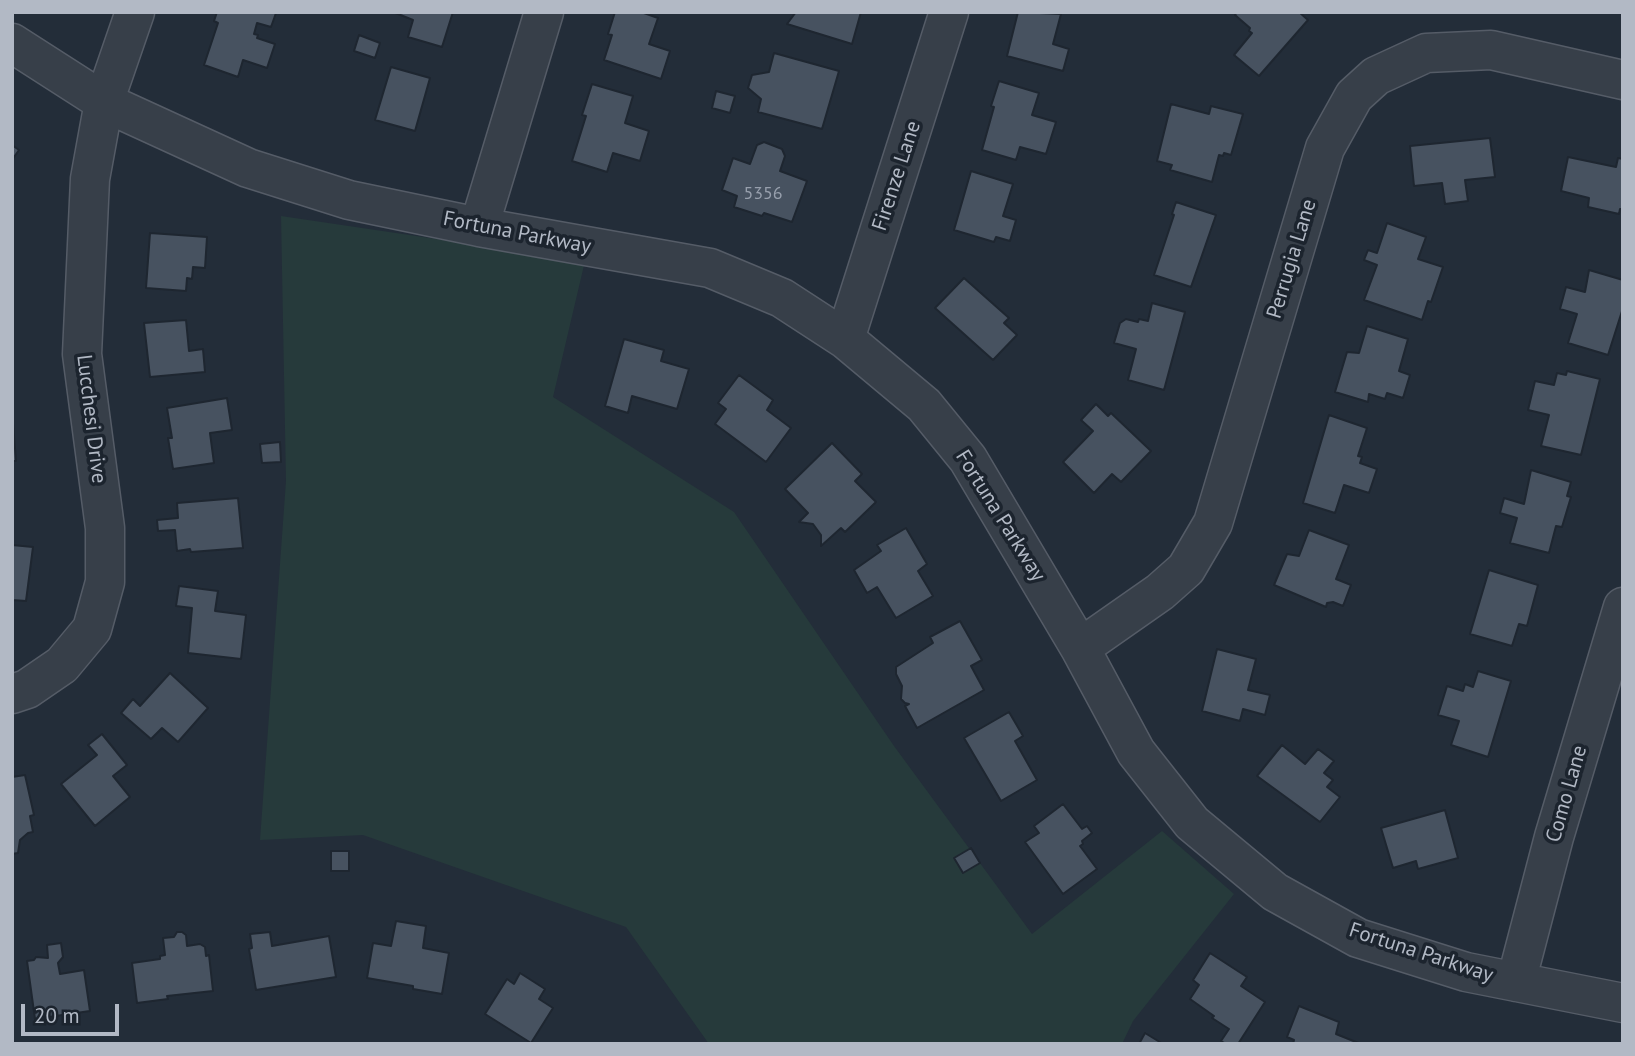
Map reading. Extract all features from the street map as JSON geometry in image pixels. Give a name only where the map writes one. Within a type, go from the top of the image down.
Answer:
[{"type":"street","name":"Lucchesi Drive","points":[[12,695],[27,689],[62,665],[92,629],[105,582],[105,527],[82,354],[90,179],[104,102],[135,12]]},
{"type":"street","points":[[479,227],[544,12]]},
{"type":"street","name":"Firenze Lane","points":[[845,339],[949,12]]},
{"type":"street","name":"Fortuna Parkway","points":[[12,43],[104,102],[248,168],[349,200],[479,227],[710,268],[782,298],[845,339],[924,405],[968,458],[1080,648],[1136,752],[1192,823],[1275,892],[1358,937],[1466,972],[1623,1003]]},
{"type":"street","name":"Perrugia Lane","points":[[1080,648],[1160,592],[1186,569],[1213,523],[1325,148],[1354,96],[1376,76],[1426,53],[1491,50],[1623,80]]},
{"type":"street","name":"Como Lane","points":[[1516,982],[1554,837],[1623,607]]},
{"type":"green space","points":[[281,216],[585,261],[553,397],[734,512],[894,746],[1032,934],[1162,831],[1234,894],[1133,1021],[1122,1044],[709,1044],[626,927],[363,835],[260,840],[286,481]]},
{"type":"building","points":[[217,12],[276,13],[271,27],[257,23],[254,34],[258,35],[257,38],[275,44],[267,68],[243,60],[238,77],[204,65],[218,23],[214,21]]},
{"type":"building","points":[[393,12],[453,12],[442,47],[408,37],[413,20]]},
{"type":"building","points":[[615,12],[641,12],[658,18],[649,44],[670,51],[661,79],[604,60],[612,35],[608,34]]},
{"type":"building","points":[[796,12],[861,12],[852,44],[787,24]]},
{"type":"building","points":[[1018,12],[1061,14],[1053,44],[1069,49],[1063,71],[1007,56]]},
{"type":"building","points":[[1237,12],[1299,12],[1308,20],[1259,76],[1234,55],[1252,33],[1235,15]]},
{"type":"building","points":[[359,35],[380,43],[375,58],[354,51]]},
{"type":"building","points":[[774,53],[839,71],[822,129],[758,112],[761,99],[748,88],[752,75],[769,72]]},
{"type":"building","points":[[391,67],[430,78],[415,131],[375,120]]},
{"type":"building","points":[[999,81],[1039,93],[1032,115],[1056,122],[1046,154],[1020,147],[1016,160],[982,150]]},
{"type":"building","points":[[592,84],[633,96],[625,123],[649,131],[640,161],[613,153],[607,172],[572,161],[586,116],[582,115]]},
{"type":"building","points":[[716,91],[735,96],[730,113],[712,108]]},
{"type":"building","points":[[1171,104],[1209,114],[1211,106],[1243,114],[1231,155],[1219,155],[1212,182],[1170,170],[1172,165],[1157,161]]},
{"type":"building","points":[[1490,138],[1495,177],[1465,180],[1468,201],[1445,204],[1442,183],[1414,186],[1410,146]]},
{"type":"building","points":[[764,142],[782,149],[785,156],[780,171],[807,181],[792,222],[734,207],[737,196],[722,190],[733,158],[750,164],[757,145]]},
{"type":"building","points":[[12,145],[19,150],[12,160]]},
{"type":"building","points":[[1568,157],[1616,167],[1618,158],[1623,159],[1623,209],[1620,209],[1619,214],[1588,207],[1589,198],[1561,191]]},
{"type":"building","points":[[971,171],[1013,184],[1003,216],[1016,220],[1010,241],[996,237],[994,242],[954,230]]},
{"type":"building","points":[[1176,202],[1216,215],[1191,287],[1154,275]]},
{"type":"building","points":[[1387,223],[1426,237],[1418,259],[1443,267],[1422,320],[1364,300],[1377,265],[1364,260],[1368,250],[1377,253]]},
{"type":"building","points":[[150,233],[207,237],[205,268],[193,267],[192,279],[187,278],[186,291],[146,288]]},
{"type":"building","points":[[1589,270],[1623,280],[1623,308],[1608,355],[1568,343],[1577,314],[1560,309],[1566,287],[1585,292]]},
{"type":"building","points":[[964,278],[1009,318],[1004,323],[1017,335],[993,360],[935,308]]},
{"type":"building","points":[[1152,303],[1185,312],[1164,390],[1128,380],[1136,349],[1114,343],[1120,323],[1126,319],[1148,321]]},
{"type":"building","points":[[186,320],[189,351],[203,349],[205,372],[150,377],[144,323]]},
{"type":"building","points":[[1367,326],[1408,339],[1399,371],[1410,375],[1403,398],[1387,393],[1385,399],[1369,394],[1368,402],[1335,392],[1347,352],[1359,353]]},
{"type":"building","points":[[624,339],[664,350],[661,361],[689,369],[677,409],[632,396],[628,413],[605,406]]},
{"type":"building","points":[[1567,371],[1600,379],[1581,455],[1541,446],[1549,415],[1528,410],[1535,381],[1554,385],[1557,373],[1566,375]]},
{"type":"building","points":[[739,375],[773,400],[767,410],[791,428],[766,462],[715,424],[726,409],[718,403]]},
{"type":"building","points":[[227,398],[232,430],[210,433],[214,463],[173,469],[167,408]]},
{"type":"building","points":[[1096,404],[1108,416],[1111,413],[1151,451],[1121,482],[1112,474],[1094,493],[1063,462],[1093,431],[1081,420]]},
{"type":"building","points":[[12,411],[16,461],[12,461]]},
{"type":"building","points":[[1329,415],[1367,428],[1358,456],[1362,457],[1360,463],[1377,469],[1369,493],[1344,485],[1335,513],[1303,503]]},
{"type":"building","points":[[280,442],[281,462],[262,463],[260,444]]},
{"type":"building","points":[[832,443],[862,474],[855,481],[876,502],[845,532],[841,528],[821,546],[821,535],[813,524],[799,522],[808,513],[785,489]]},
{"type":"building","points":[[1531,470],[1571,482],[1567,496],[1571,497],[1562,527],[1556,526],[1549,553],[1510,543],[1517,518],[1500,513],[1504,498],[1524,504]]},
{"type":"building","points":[[238,498],[243,548],[177,551],[175,530],[158,531],[157,520],[178,518],[177,503]]},
{"type":"building","points":[[906,528],[927,564],[918,571],[933,596],[896,618],[877,587],[867,593],[854,570],[881,551],[877,545]]},
{"type":"building","points":[[1309,530],[1349,545],[1336,579],[1351,585],[1343,606],[1333,602],[1327,603],[1326,607],[1274,585],[1287,554],[1299,556]]},
{"type":"building","points":[[12,545],[33,547],[26,601],[12,600]]},
{"type":"building","points":[[1489,570],[1538,585],[1527,626],[1519,624],[1512,646],[1470,634]]},
{"type":"building","points":[[179,586],[218,591],[215,611],[246,615],[241,659],[188,653],[192,608],[176,606]]},
{"type":"building","points":[[960,621],[982,660],[971,666],[984,690],[917,728],[905,706],[909,704],[901,699],[902,686],[896,674],[896,667],[933,643],[930,637]]},
{"type":"building","points":[[1217,649],[1256,659],[1248,690],[1270,695],[1265,715],[1243,709],[1240,721],[1202,711]]},
{"type":"building","points":[[1478,671],[1511,681],[1488,757],[1451,745],[1459,721],[1438,715],[1447,686],[1463,691],[1465,684],[1473,687]]},
{"type":"building","points":[[170,673],[208,708],[178,742],[162,728],[151,739],[121,713],[133,699],[140,706]]},
{"type":"building","points":[[1009,712],[1023,736],[1015,741],[1037,780],[1001,801],[964,738]]},
{"type":"building","points":[[102,734],[127,765],[113,776],[130,797],[95,826],[61,784],[97,755],[88,745]]},
{"type":"building","points":[[1282,745],[1305,764],[1318,749],[1334,761],[1324,773],[1333,780],[1327,787],[1340,797],[1320,822],[1257,776]]},
{"type":"building","points":[[25,775],[34,815],[30,816],[33,832],[20,840],[18,853],[12,854],[12,777]]},
{"type":"building","points":[[1063,804],[1082,829],[1087,826],[1092,833],[1080,846],[1097,869],[1063,894],[1025,842],[1039,833],[1034,826]]},
{"type":"building","points":[[1445,810],[1458,858],[1418,869],[1416,861],[1393,868],[1381,828]]},
{"type":"building","points":[[971,848],[980,863],[963,873],[954,858]]},
{"type":"building","points":[[331,851],[349,851],[349,871],[331,871]]},
{"type":"building","points":[[396,921],[426,926],[423,948],[449,953],[442,994],[367,978],[373,943],[391,946]]},
{"type":"building","points":[[177,932],[186,935],[187,946],[200,944],[205,947],[206,956],[209,955],[213,991],[167,996],[168,999],[137,1003],[132,963],[160,959],[160,956],[165,955],[163,938],[174,937]]},
{"type":"building","points":[[270,932],[272,946],[329,936],[336,977],[256,990],[249,949],[252,948],[250,934]]},
{"type":"building","points":[[61,943],[63,957],[58,963],[60,974],[84,970],[90,1011],[35,1019],[27,961],[36,957],[48,958],[47,945]]},
{"type":"building","points":[[1210,953],[1247,977],[1241,986],[1265,1002],[1238,1044],[1221,1041],[1229,1029],[1190,999],[1199,985],[1193,980]]},
{"type":"building","points":[[520,973],[545,989],[539,999],[553,1008],[531,1043],[485,1014],[507,979],[514,984]]},
{"type":"building","points":[[1299,1006],[1339,1022],[1336,1034],[1361,1044],[1293,1044],[1294,1040],[1287,1037]]},
{"type":"building","points":[[1145,1033],[1163,1044],[1139,1044]]}]
